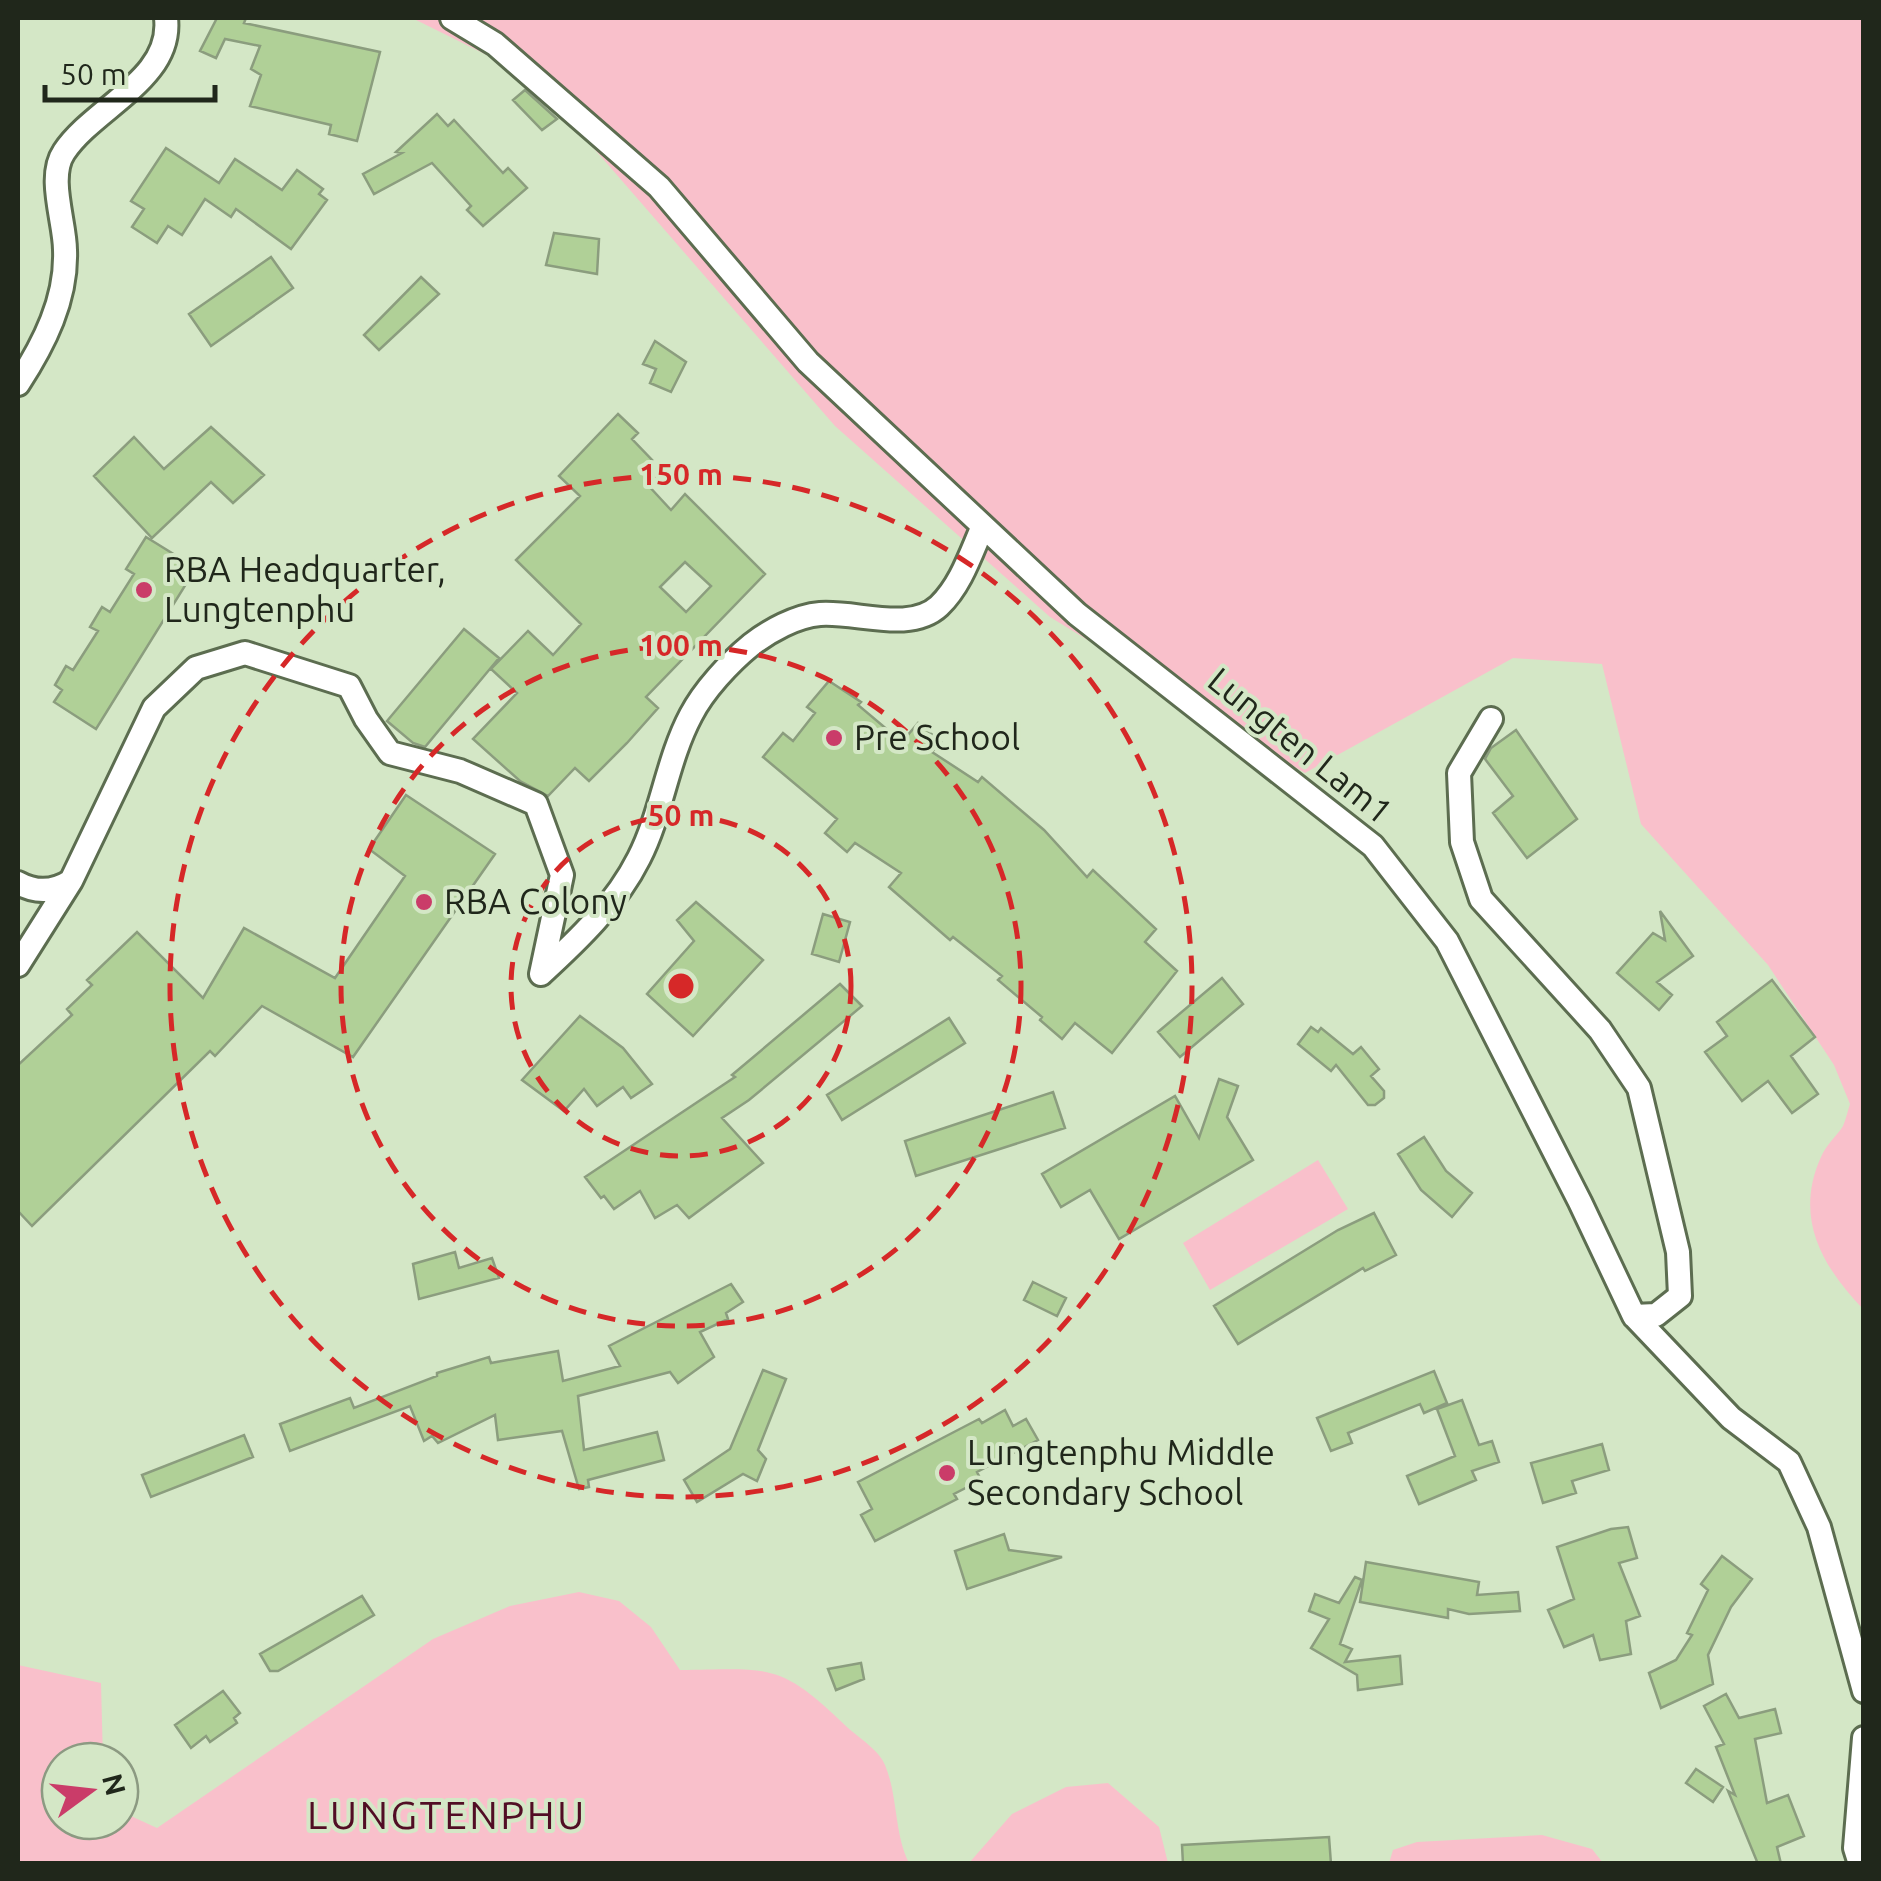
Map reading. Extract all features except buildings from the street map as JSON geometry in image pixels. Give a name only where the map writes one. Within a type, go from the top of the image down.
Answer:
[{"type":"street","points":[[18,384],[40,351],[60,301],[66,250],[57,195],[60,156],[104,109],[142,80],[168,36],[166,18]]},
{"type":"street","name":"Lungten Lam1","points":[[452,18],[495,44],[659,187],[808,362],[1076,614],[1373,846],[1447,941],[1634,1316],[1731,1418],[1789,1462],[1820,1526],[1864,1691]]},
{"type":"street","points":[[18,965],[71,880],[154,708],[196,668],[245,653],[349,686],[390,753],[460,772],[536,804],[562,875],[541,974],[611,904],[639,859],[691,714],[730,666],[766,635],[817,614],[911,619],[927,614],[956,584],[983,526]]},
{"type":"street","points":[[1491,720],[1459,773],[1462,842],[1482,899],[1600,1030],[1639,1088],[1678,1252],[1680,1296],[1656,1316],[1634,1316]]},
{"type":"street","points":[[18,883],[30,890],[57,890],[71,880]]},
{"type":"street","points":[[1860,1864],[1855,1848],[1864,1738]]},
{"type":"shaded area","points":[[412,18],[1863,18],[1863,1309],[1824,1257],[1811,1220],[1813,1179],[1823,1152],[1843,1126],[1850,1104],[1834,1065],[1768,965],[1641,824],[1602,664],[1513,658],[1305,773],[1050,617],[835,426],[577,129],[503,63]]},
{"type":"shaded area","points":[[1318,1160],[1348,1209],[1210,1290],[1183,1243]]},
{"type":"shaded area","points":[[579,1592],[619,1601],[651,1627],[680,1670],[754,1670],[772,1673],[805,1690],[882,1760],[909,1863],[18,1863],[18,1665],[101,1683],[102,1741],[40,1741],[40,1841],[140,1841],[140,1820],[157,1828],[433,1639],[510,1606]]},
{"type":"shaded area","points":[[1108,1783],[1159,1827],[1168,1863],[969,1863],[1012,1814],[1066,1787]]},
{"type":"shaded area","points":[[1542,1835],[1592,1849],[1603,1863],[1389,1863],[1393,1850],[1417,1842]]},
{"type":"place","name":"RBA Headquarter, Lungtenphu","points":[[144,590]]},
{"type":"place","name":"Pre School","points":[[834,738]]},
{"type":"place","name":"RBA Colony","points":[[424,902]]},
{"type":"place","name":"Lungtenphu Middle Secondary School","points":[[947,1473]]},
{"type":"district","name":"LUNGTENPHU","points":[[447,1815]]}]
